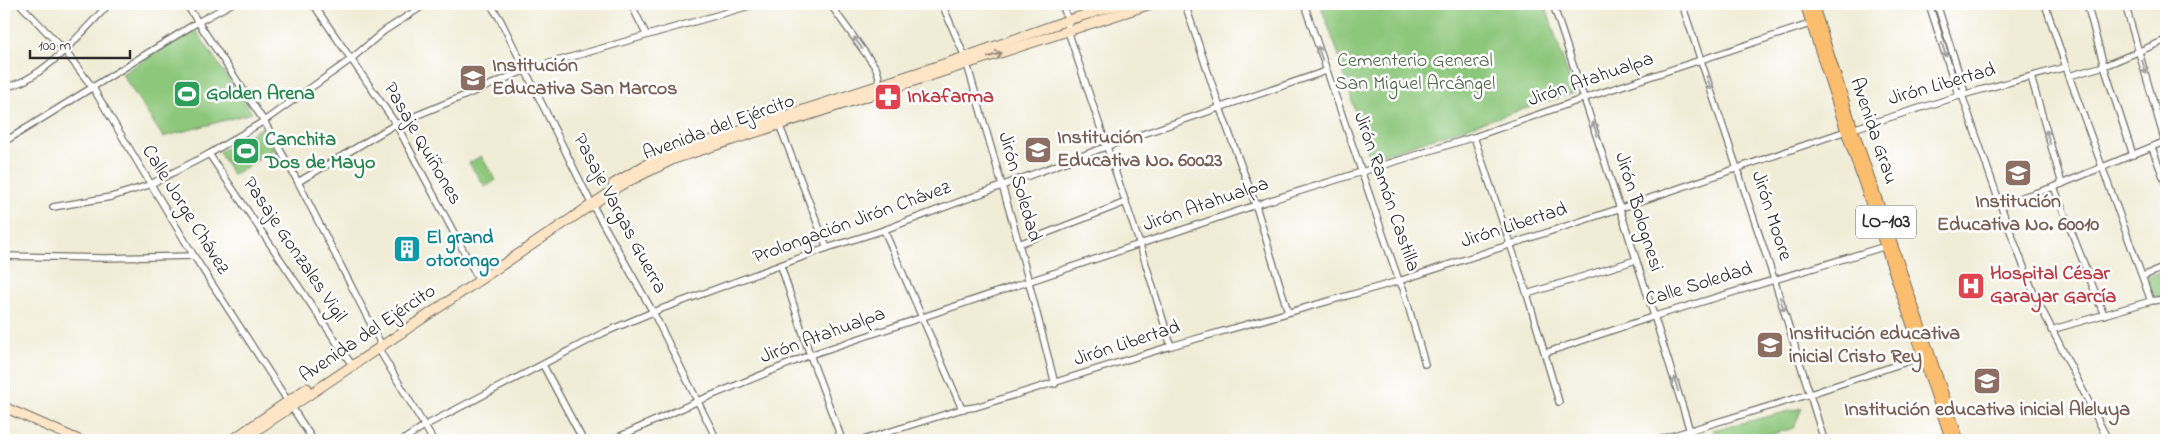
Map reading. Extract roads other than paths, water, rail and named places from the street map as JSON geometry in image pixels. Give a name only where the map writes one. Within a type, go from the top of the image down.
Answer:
[{"type":"main road","name":"Avenida del Ejército","points":[[966,60],[1068,20],[1123,4]]},
{"type":"main road","name":"Avenida del Ejército","points":[[232,440],[290,404],[478,278],[590,202],[624,176],[658,158],[795,116],[966,60],[1068,31],[1151,4]]},
{"type":"main road","name":"Avenida Grau","points":[[1805,4],[1816,22]]},
{"type":"main road","name":"Avenida Grau","points":[[1813,4],[1816,22],[1849,130],[1927,355],[1959,440]]},
{"type":"main road","name":"Avenida del Ejército","points":[[590,202],[653,167],[779,124],[795,116]]},
{"type":"main road","name":"Avenida Grau","points":[[1927,355],[1951,440]]},
{"type":"main road","name":"Avenida del Ejército","points":[[242,440],[290,404]]},
{"type":"main road","points":[[4,407],[79,440]]},
{"type":"street","name":"Calle Jorge Chávez","points":[[20,4],[65,50],[93,88],[149,185],[313,440]]},
{"type":"street","points":[[4,87],[25,81],[65,50],[109,4]]},
{"type":"street","points":[[186,4],[264,121],[298,182],[379,343],[432,440]]},
{"type":"street","points":[[4,142],[198,22],[231,4]]},
{"type":"street","name":"Pasaje Quiñones","points":[[313,4],[396,124],[478,278]]},
{"type":"street","points":[[54,207],[111,197],[149,185],[209,154],[264,121],[350,60],[384,31],[426,4]]},
{"type":"street","name":"Pasaje Vargas Guerra","points":[[490,4],[500,19],[526,70],[590,202],[653,312],[717,440]]},
{"type":"street","points":[[632,4],[646,34]]},
{"type":"street","points":[[298,182],[396,124],[526,70],[646,34],[756,4]]},
{"type":"street","points":[[830,4],[876,68],[879,77],[877,89]]},
{"type":"street","name":"Jirón Soledad","points":[[942,4],[966,60],[1019,244],[1055,384]]},
{"type":"street","points":[[1062,4],[1068,20],[1068,31],[1108,146],[1171,346]]},
{"type":"street","points":[[1186,4],[1220,108],[1256,206],[1288,312]]},
{"type":"street","name":"Jirón Ramón Castilla","points":[[1304,4],[1363,173],[1398,281],[1403,288],[1425,364]]},
{"type":"street","name":"Jirón Bolognesi","points":[[1553,4],[1621,208],[1690,431]]},
{"type":"street","name":"Jirón Moore","points":[[1682,4],[1738,167],[1824,440]]},
{"type":"street","points":[[1929,4],[1957,91],[1962,95],[2034,294],[2108,440]]},
{"type":"street","points":[[1937,4],[1964,89],[1962,95]]},
{"type":"street","points":[[2045,4],[2069,76],[2151,301]]},
{"type":"street","points":[[2087,4],[2104,66],[2133,155]]},
{"type":"street","points":[[2000,204],[2062,184],[2166,141],[2125,4]]},
{"type":"street","points":[[2162,4],[2166,23]]},
{"type":"street","name":"Jirón Atahualpa","points":[[612,440],[698,401],[810,355],[1256,206],[1474,137],[1584,98],[1816,22]]},
{"type":"street","points":[[2069,76],[2104,66],[2166,40]]},
{"type":"street","name":"Jirón Libertad","points":[[862,440],[962,409],[976,407],[1055,384],[1171,346],[1398,281],[1511,245],[1849,130],[1962,95],[2066,67]]},
{"type":"street","name":"Prolongación Jirón Chávez","points":[[403,440],[424,426],[603,333],[653,312],[827,248],[884,230],[1108,146],[1326,71]]},
{"type":"street","points":[[2031,76],[2062,184]]},
{"type":"street","points":[[779,124],[827,248]]},
{"type":"street","points":[[1474,137],[1527,294],[1559,402]]},
{"type":"street","points":[[2152,148],[2166,184]]},
{"type":"street","name":"Pasaje Gonzales Vigil","points":[[209,154],[350,363]]},
{"type":"street","points":[[2054,187],[2066,222],[2104,315]]},
{"type":"street","points":[[1019,244],[1126,202]]},
{"type":"street","points":[[884,230],[924,317],[962,409]]},
{"type":"street","name":"Calle Soledad","points":[[1545,353],[1654,316],[1890,245]]},
{"type":"street","points":[[4,256],[106,258],[194,256]]},
{"type":"street","points":[[1527,294],[1636,260]]},
{"type":"street","points":[[781,266],[810,355],[842,440]]},
{"type":"street","points":[[2143,276],[2166,267]]},
{"type":"street","points":[[2051,330],[2151,301],[2166,299]]},
{"type":"street","points":[[1658,440],[1810,394],[1927,355]]},
{"type":"street","points":[[543,365],[583,440]]},
{"type":"place","name":"Institución Educativa San Marcos","points":[[473,78]]},
{"type":"place","name":"Golden Arena","points":[[187,94]]},
{"type":"place","name":"Inkafarma","points":[[888,97]]},
{"type":"place","name":"Institución Educativa No. 60023","points":[[1038,150]]},
{"type":"place","name":"Canchita Dos de Mayo","points":[[246,151]]},
{"type":"place","name":"Institución Educativa No. 60010","points":[[2018,173]]},
{"type":"place","name":"El grand otorongo","points":[[407,249]]},
{"type":"place","name":"Hospital César Garayar García","points":[[1971,286]]},
{"type":"place","name":"Institución educativa inicial Cristo Rey","points":[[1770,345]]},
{"type":"place","name":"Institución educativa inicial Aleluya","points":[[1987,381]]},
{"type":"park label","name":"Cementerio General San Miguel Arcángel","points":[[1415,72]]}]
